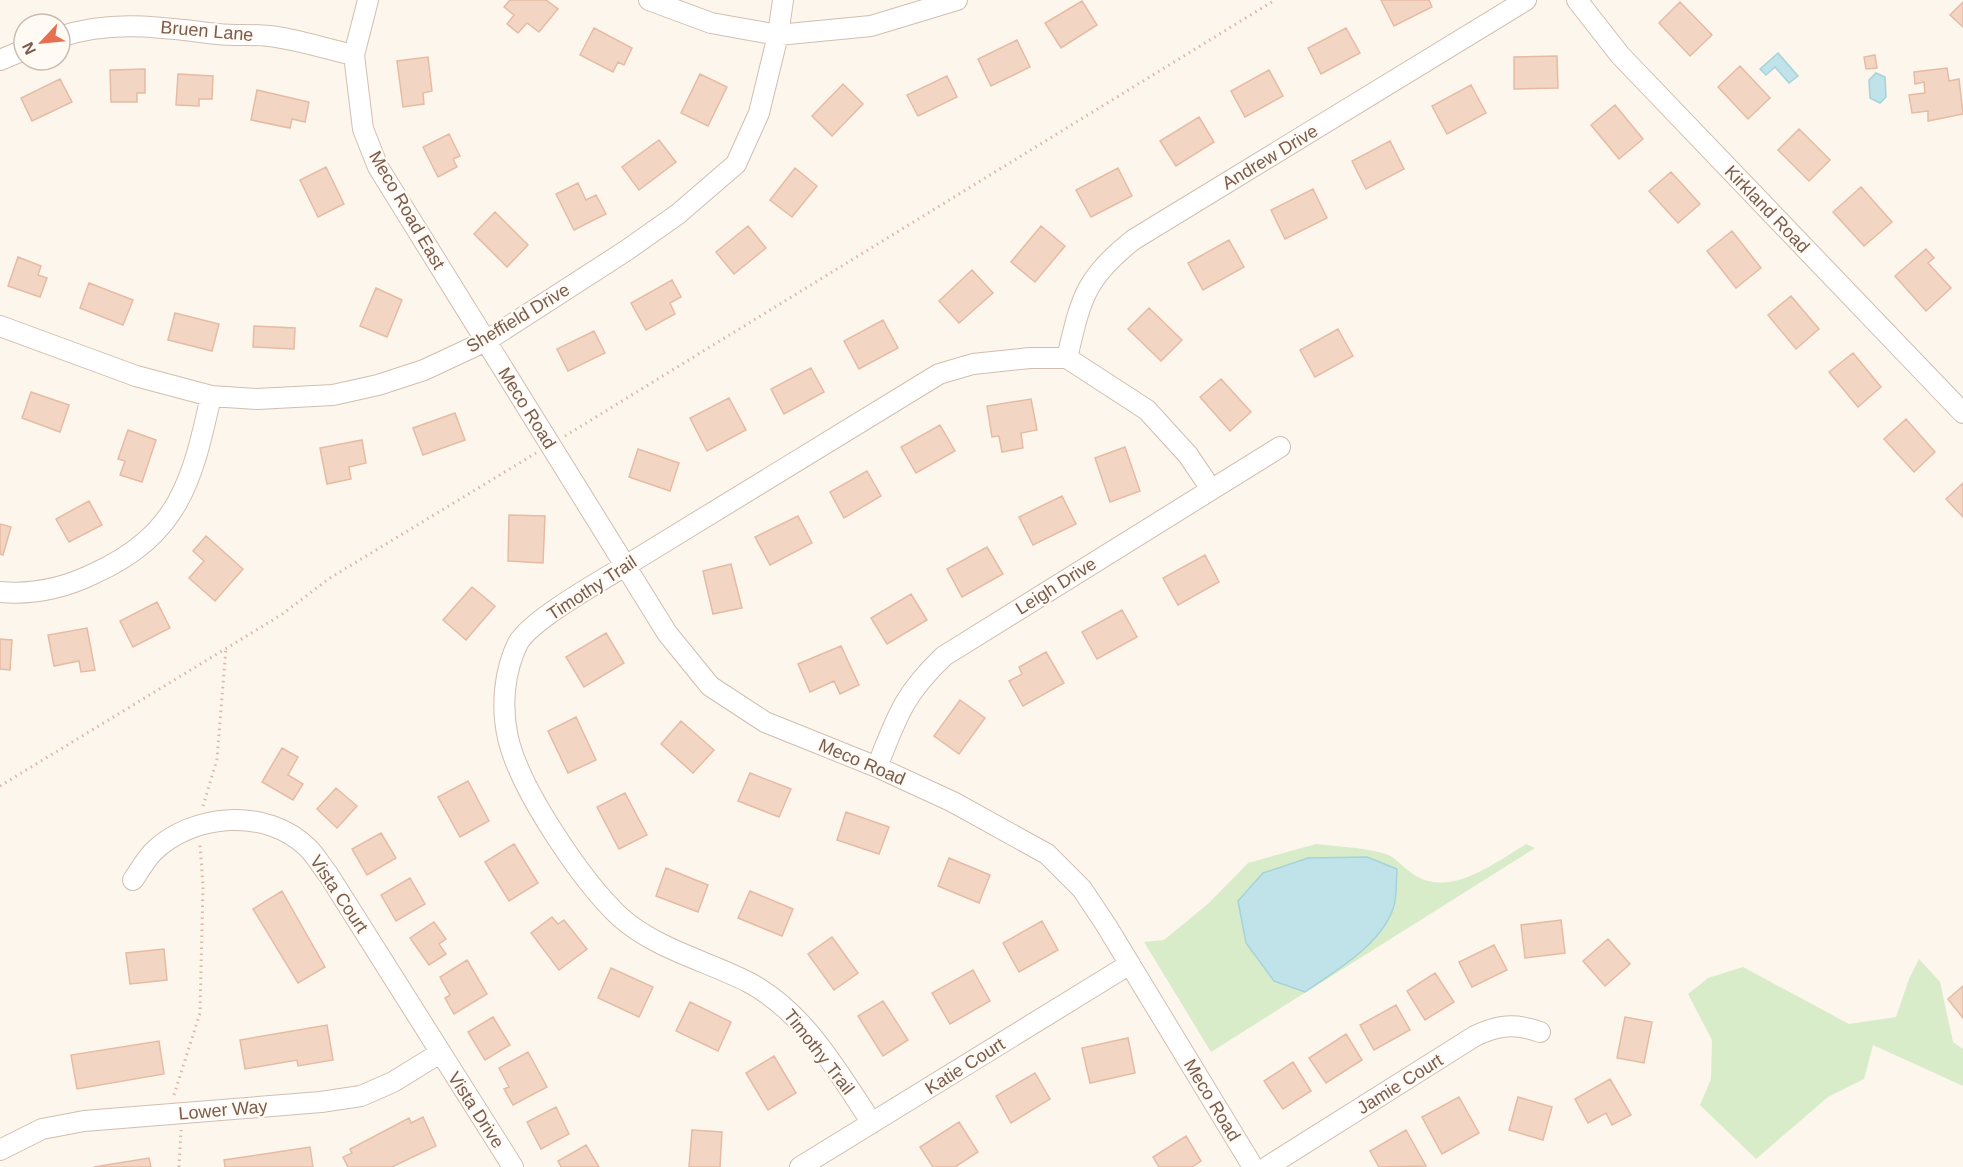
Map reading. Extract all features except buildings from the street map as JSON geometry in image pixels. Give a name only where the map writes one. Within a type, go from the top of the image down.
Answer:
[{"type":"street","name":"Meco Road East","points":[[368,0],[354,55],[363,129],[378,167],[486,341]]},
{"type":"street","points":[[649,0],[711,23],[778,35],[871,26],[957,0]]},
{"type":"street","name":"Sheffield Drive","points":[[0,326],[136,376],[211,396],[256,399],[333,395],[378,385],[424,370],[486,341],[636,244],[678,214],[735,164],[759,113],[778,35],[783,0]]},
{"type":"street","name":"Andrew Drive","points":[[1067,357],[1082,298],[1112,258],[1133,240],[1526,0]]},
{"type":"street","name":"Kirkland Road","points":[[1577,0],[1620,55],[1963,413]]},
{"type":"street","name":"Bruen Lane","points":[[72,33],[87,28],[146,26],[270,36],[354,55]]},
{"type":"street","name":"Meco Road","points":[[486,341],[667,633],[710,686],[765,722],[877,767],[1001,826],[1047,854],[1082,889],[1253,1167]]},
{"type":"street","points":[[1067,357],[1146,410],[1188,455],[1211,489]]},
{"type":"street","name":"Timothy Trail","points":[[872,1123],[823,1052],[780,1002],[748,982],[682,954],[622,918],[594,888],[560,840],[525,783],[508,739],[504,699],[509,664],[520,639],[542,621],[625,566],[939,374],[973,364],[1067,357]]},
{"type":"street","points":[[0,592],[40,592],[80,580],[115,564],[153,538],[182,495],[190,477],[211,396]]},
{"type":"street","name":"Leigh Drive","points":[[877,767],[901,705],[919,680],[944,656],[1280,447]]},
{"type":"street","name":"Vista Court","points":[[133,880],[152,853],[175,836],[201,824],[226,819],[260,822],[283,831],[307,847],[328,874],[440,1053]]},
{"type":"street","name":"Katie Court","points":[[800,1167],[1130,964]]},
{"type":"street","name":"Jamie Court","points":[[1267,1167],[1475,1036],[1492,1028],[1509,1025],[1540,1032]]},
{"type":"street","name":"Lower Way","points":[[0,1150],[42,1129],[84,1121],[361,1096],[393,1083],[440,1053]]},
{"type":"street","name":"Vista Drive","points":[[440,1053],[513,1167]]},
{"type":"path","points":[[0,786],[281,615],[330,578],[1275,0]]},
{"type":"path","points":[[179,1167],[181,1131],[172,1102],[200,1013],[201,824],[204,800],[217,759],[226,648]]},
{"type":"green space","points":[[1316,844],[1386,854],[1416,876],[1430,881],[1444,882],[1473,875],[1526,844],[1535,848],[1211,1052],[1144,942],[1164,940],[1209,903],[1248,863]]},
{"type":"green space","points":[[1919,959],[1940,982],[1953,1042],[1963,1049],[1963,1086],[1873,1045],[1864,1079],[1828,1097],[1756,1159],[1700,1105],[1711,1079],[1712,1040],[1688,994],[1708,978],[1743,967],[1849,1024],[1896,1017],[1909,979]]},
{"type":"water","points":[[1778,53],[1798,76],[1789,83],[1775,67],[1766,75],[1760,69]]},
{"type":"water","points":[[1876,73],[1885,77],[1886,97],[1880,103],[1870,98],[1869,80]]},
{"type":"water","points":[[1367,857],[1397,869],[1394,906],[1379,933],[1357,955],[1305,992],[1274,981],[1246,943],[1238,901],[1263,873],[1308,858]]}]
